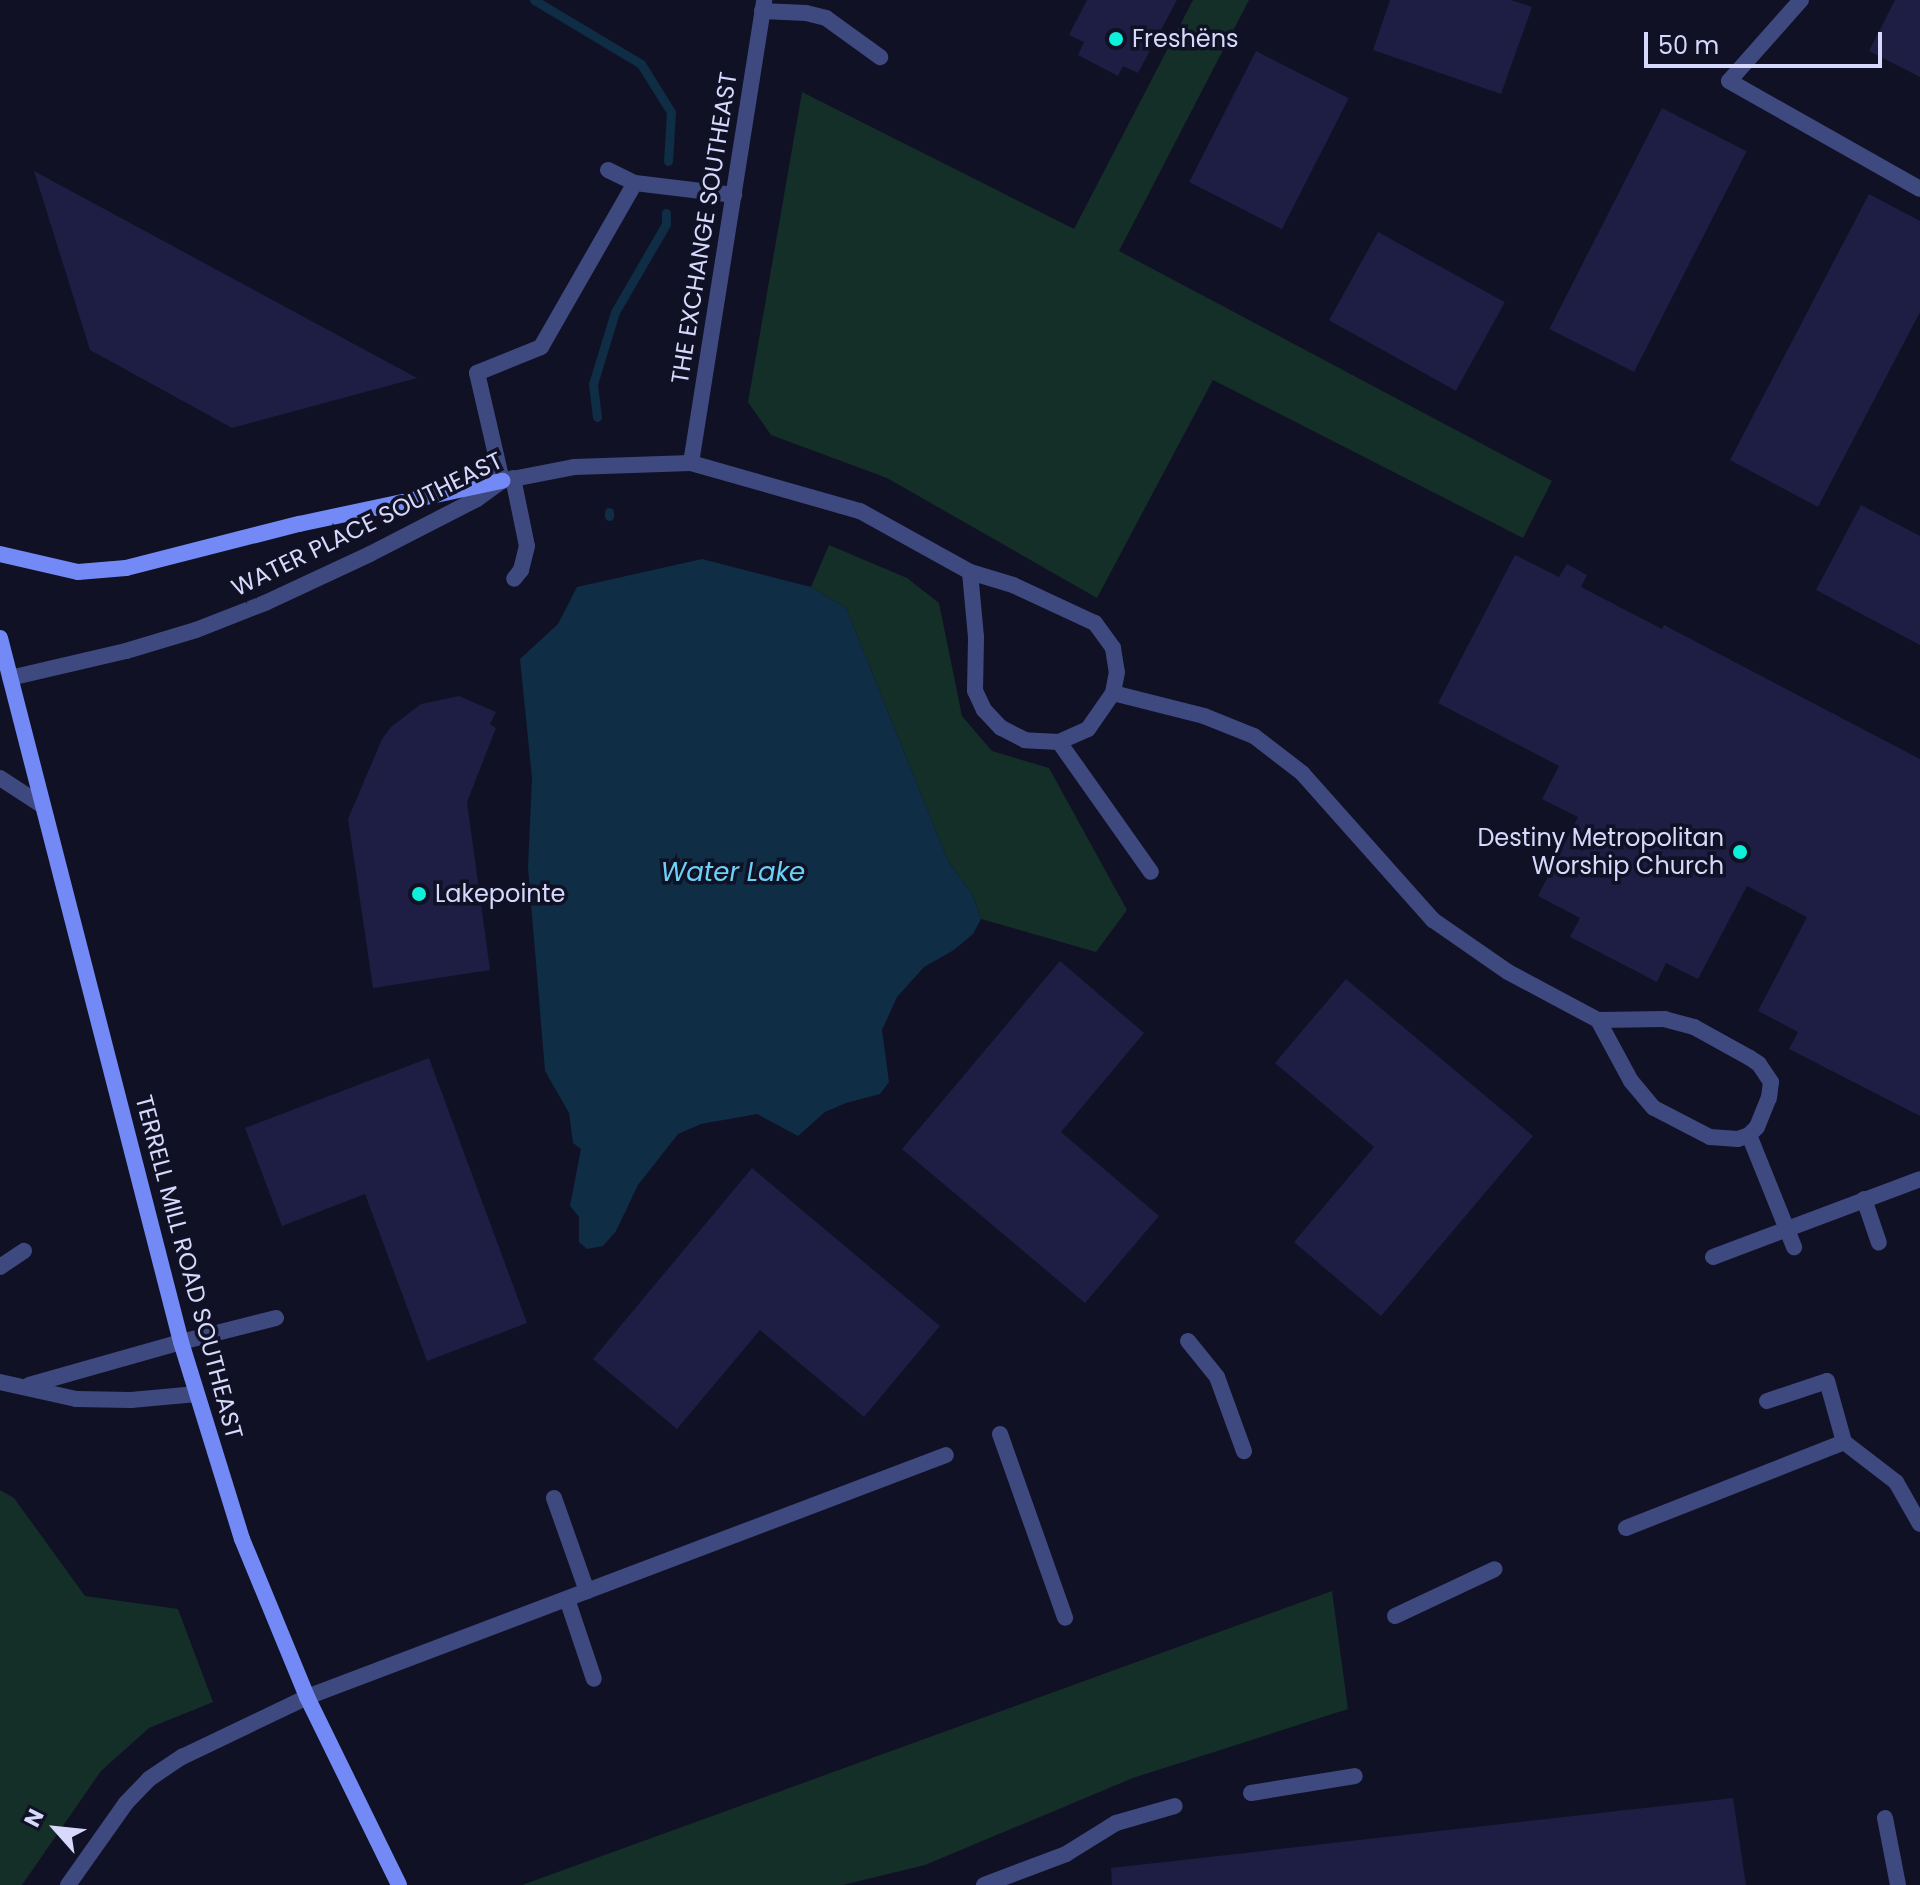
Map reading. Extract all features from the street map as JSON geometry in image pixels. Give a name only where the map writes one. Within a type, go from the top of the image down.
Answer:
[{"type":"main road","points":[[0,554],[78,572],[126,568],[299,524],[507,479]]},
{"type":"main road","name":"TERRELL MILL ROAD SOUTHEAST","points":[[0,638],[5,679],[43,806],[181,1342],[242,1539],[307,1697],[399,1885]]},
{"type":"street","points":[[1801,0],[1729,81],[1920,189]]},
{"type":"street","points":[[763,5],[826,18],[880,57]]},
{"type":"street","name":"THE EXCHANGE SOUTHEAST","points":[[691,463],[763,5]]},
{"type":"street","points":[[608,170],[635,183],[734,195]]},
{"type":"street","points":[[514,579],[521,570],[527,546],[477,373],[541,347],[635,183]]},
{"type":"street","name":"WATER PLACE SOUTHEAST","points":[[5,679],[126,651],[196,630],[370,554],[477,499],[507,479],[574,467],[691,463],[860,511],[970,572],[1013,585],[1095,623],[1113,648],[1117,672],[1113,693]]},
{"type":"street","points":[[970,572],[976,637],[975,691],[984,710],[1001,728],[1025,740],[1059,742],[1088,729],[1113,693],[1204,716],[1254,736],[1302,773],[1433,920],[1508,972],[1598,1020],[1665,1019],[1694,1027],[1759,1064],[1771,1082],[1769,1098],[1757,1127],[1749,1135],[1738,1139],[1710,1137],[1654,1108],[1620,1064],[1598,1020]]},
{"type":"street","points":[[1059,742],[1151,872]]},
{"type":"street","points":[[0,778],[43,806]]},
{"type":"street","points":[[1749,1135],[1794,1247]]},
{"type":"street","points":[[1713,1257],[1920,1179]]},
{"type":"street","points":[[1864,1199],[1879,1243]]},
{"type":"street","points":[[0,1267],[24,1251]]},
{"type":"street","points":[[28,1386],[276,1318]]},
{"type":"street","points":[[1188,1341],[1217,1377],[1244,1451]]},
{"type":"street","points":[[1767,1401],[1827,1381],[1844,1442],[1896,1482],[1920,1524]]},
{"type":"street","points":[[0,1382],[76,1399],[131,1400],[197,1394]]},
{"type":"street","points":[[1000,1434],[1065,1618]]},
{"type":"street","points":[[1626,1528],[1844,1442]]},
{"type":"street","points":[[68,1885],[126,1803],[149,1779],[182,1757],[307,1697],[946,1455]]},
{"type":"street","points":[[554,1498],[587,1591]]},
{"type":"street","points":[[1395,1616],[1495,1569]]},
{"type":"street","points":[[567,1599],[594,1679]]},
{"type":"street","points":[[1251,1793],[1355,1776]]},
{"type":"street","points":[[984,1885],[1066,1854],[1116,1823],[1175,1806]]},
{"type":"street","points":[[1885,1818],[1898,1885]]},
{"type":"green space","points":[[1193,0],[1249,0],[1119,251],[1552,481],[1523,538],[1213,380],[1097,598],[887,478],[771,435],[748,402],[802,92],[1074,229]]},
{"type":"green space","points":[[829,545],[907,578],[939,603],[962,716],[992,751],[1049,768],[1127,910],[1096,952],[981,919],[973,896],[948,861],[846,608],[811,587]]},
{"type":"green space","points":[[0,1490],[14,1498],[85,1596],[178,1609],[213,1702],[149,1728],[101,1771],[22,1885],[0,1885]]},
{"type":"green space","points":[[1332,1591],[1348,1709],[1133,1778],[925,1865],[843,1885],[522,1885]]},
{"type":"water","name":"Water Lake","points":[[702,559],[811,587],[846,608],[948,861],[973,896],[981,919],[973,934],[954,950],[924,967],[897,997],[882,1030],[889,1082],[880,1094],[825,1112],[798,1136],[757,1114],[701,1124],[678,1134],[638,1185],[616,1231],[603,1246],[587,1249],[579,1242],[579,1217],[570,1206],[581,1149],[573,1143],[569,1113],[545,1071],[528,867],[532,778],[520,659],[558,624],[577,587]]},
{"type":"building","name":"Freshëns","points":[[1087,0],[1177,0],[1138,73],[1123,66],[1118,76],[1078,55],[1084,42],[1069,35]]},
{"type":"building","points":[[1390,0],[1511,0],[1532,7],[1501,94],[1373,50]]},
{"type":"building","points":[[1895,0],[1920,0],[1920,77],[1869,51]]},
{"type":"building","points":[[1256,51],[1349,98],[1282,229],[1189,182]]},
{"type":"building","points":[[1662,108],[1747,151],[1634,372],[1549,329]]},
{"type":"building","points":[[34,171],[417,378],[232,428],[90,350]]},
{"type":"building","points":[[1869,194],[1920,221],[1920,312],[1818,507],[1730,460]]},
{"type":"building","points":[[1378,232],[1505,302],[1456,391],[1329,320]]},
{"type":"building","points":[[1861,505],[1920,536],[1920,645],[1816,590]]},
{"type":"building","name":"Destiny Metropolitan Worship Church","points":[[1515,555],[1559,577],[1567,564],[1587,575],[1581,587],[1662,629],[1664,625],[1920,759],[1920,1116],[1789,1049],[1798,1032],[1758,1011],[1807,917],[1747,886],[1698,979],[1666,963],[1657,982],[1570,937],[1580,918],[1538,896],[1578,817],[1542,799],[1559,766],[1438,703]]},
{"type":"building","name":"Lakepointe","points":[[459,696],[496,712],[490,724],[496,728],[467,802],[490,970],[373,988],[348,819],[382,739],[391,727],[421,704]]},
{"type":"building","points":[[1060,961],[1144,1033],[1061,1132],[1159,1216],[1085,1303],[902,1149]]},
{"type":"building","points":[[1346,979],[1533,1136],[1381,1316],[1294,1242],[1374,1147],[1275,1063]]},
{"type":"building","points":[[429,1058],[527,1323],[427,1361],[365,1194],[282,1226],[245,1128]]},
{"type":"building","points":[[752,1168],[940,1326],[864,1417],[760,1330],[677,1429],[593,1359]]},
{"type":"building","points":[[1733,1798],[1746,1885],[1112,1885],[1111,1868]]},
{"type":"waterway","points":[[534,0],[641,64],[671,112],[668,161]]},
{"type":"waterway","points":[[597,417],[593,384],[615,312],[666,224],[666,213]]},
{"type":"place","name":"Freshëns","points":[[1116,39]]},
{"type":"place","name":"Destiny Metropolitan Worship Church","points":[[1740,852]]},
{"type":"place","name":"Lakepointe","points":[[419,894]]}]
